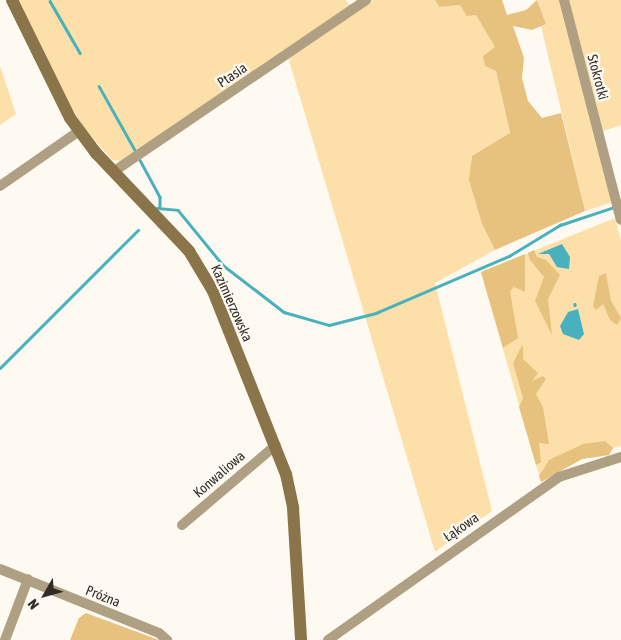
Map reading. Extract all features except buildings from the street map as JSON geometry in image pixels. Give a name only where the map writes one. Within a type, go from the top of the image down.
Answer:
[{"type":"street","name":"Kazimierzowska","points":[[12,0],[55,91],[79,131],[113,172],[189,251],[204,274],[276,446],[293,508],[301,640]]},
{"type":"street","name":"Ptasia","points":[[113,172],[366,0]]},
{"type":"street","name":"Stokrotki","points":[[564,0],[621,220]]},
{"type":"street","points":[[0,186],[79,131]]},
{"type":"street","name":"Konwaliowa","points":[[182,525],[276,446]]},
{"type":"street","name":"Łąkowa","points":[[328,640],[559,477],[621,457]]},
{"type":"street","name":"Próżna","points":[[0,569],[159,633],[166,640]]},
{"type":"street","points":[[5,640],[28,580]]},
{"type":"shaded area","points":[[17,0],[345,0],[356,11],[373,0],[435,0],[439,7],[460,5],[476,14],[495,47],[496,71],[510,134],[472,156],[470,180],[482,224],[495,250],[435,283],[492,511],[435,552],[288,57],[123,161],[112,160],[85,129],[64,97]]},
{"type":"shaded area","points":[[435,0],[502,0],[507,15],[526,10],[537,0],[546,24],[532,30],[513,26],[524,58],[522,78],[528,101],[542,118],[561,113],[585,211],[495,250],[482,224],[469,180],[472,156],[510,133],[496,71],[485,66],[483,56],[495,47],[476,15],[467,16],[460,5],[439,7]]},
{"type":"shaded area","points":[[537,0],[621,0],[621,125],[595,134],[613,202],[585,211],[541,26],[545,24]]},
{"type":"shaded area","points":[[0,66],[16,114],[0,125]]},
{"type":"shaded area","points":[[615,218],[621,240],[621,446],[613,448],[609,455],[582,459],[541,482],[481,272]]},
{"type":"shaded area","points":[[534,250],[537,257],[546,260],[560,275],[548,299],[552,335],[535,301],[544,277],[530,260],[528,253]]},
{"type":"shaded area","points":[[525,254],[525,292],[514,287],[510,291],[518,338],[503,348],[481,272]]},
{"type":"shaded area","points":[[606,273],[611,301],[621,318],[617,325],[610,320],[603,304],[596,310],[593,306],[599,276]]},
{"type":"shaded area","points":[[523,344],[523,359],[538,373],[532,381],[543,376],[546,379],[536,394],[543,407],[549,444],[539,443],[541,462],[536,465],[519,407],[523,398],[513,363]]},
{"type":"shaded area","points":[[605,441],[613,448],[609,455],[582,459],[541,482],[539,476],[549,460],[583,444]]},
{"type":"shaded area","points":[[86,613],[159,640],[70,640],[79,618]]},
{"type":"water","points":[[562,244],[570,257],[569,269],[557,267],[549,254],[538,254]]},
{"type":"water","points":[[578,309],[584,334],[579,340],[563,334],[560,326],[568,312]]},
{"type":"waterway","points":[[50,1],[80,53]]},
{"type":"waterway","points":[[99,86],[136,152]]},
{"type":"waterway","points":[[140,160],[160,197],[160,206]]},
{"type":"waterway","points":[[157,208],[178,210],[223,265],[284,312],[329,325],[376,313],[509,256],[560,225],[614,207]]},
{"type":"waterway","points":[[0,368],[138,230]]}]
